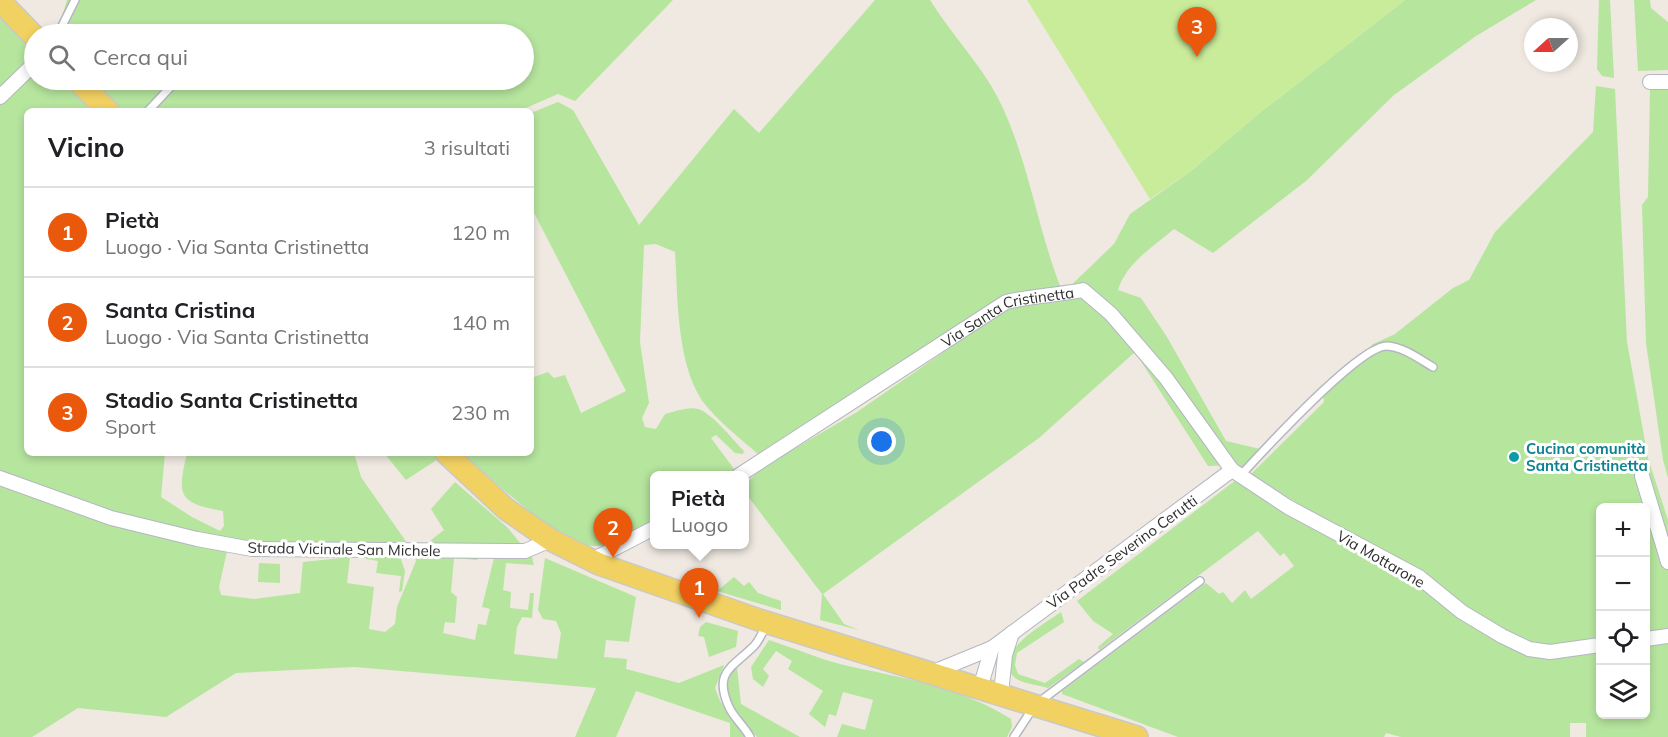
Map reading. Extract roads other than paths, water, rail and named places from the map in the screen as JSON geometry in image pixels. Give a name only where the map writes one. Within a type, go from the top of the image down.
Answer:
[{"type":"main road","points":[[0,1],[24,26]]},
{"type":"main road","points":[[87,90],[105,108]]},
{"type":"main road","points":[[449,456],[506,509],[551,540],[592,560],[651,584],[768,623],[1137,737]]},
{"type":"street","points":[[0,97],[24,74]]},
{"type":"street","points":[[1650,82],[1668,82]]},
{"type":"street","name":"Via Santa Cristinetta","points":[[746,471],[1006,302],[1034,295],[1057,295],[1083,290],[1111,314],[1166,378],[1236,473]]},
{"type":"street","name":"Via Padre Severino Cerutti","points":[[931,673],[992,648],[1236,473]]},
{"type":"street","name":"Via Mottarone","points":[[1236,473],[1288,507],[1419,577],[1462,612],[1529,649],[1550,652],[1596,646]]},
{"type":"street","points":[[1642,476],[1668,562]]},
{"type":"street","name":"Strada Vicinale San Michele","points":[[0,478],[111,518],[197,539],[252,549],[505,552],[525,551],[551,540]]},
{"type":"street","points":[[592,560],[650,530]]},
{"type":"street","points":[[990,691],[1003,666],[1012,633]]},
{"type":"street","points":[[1650,638],[1668,636]]},
{"type":"street","points":[[990,691],[992,648]]},
{"type":"lane","points":[[63,24],[75,0]]},
{"type":"lane","points":[[151,108],[168,90]]},
{"type":"lane","points":[[1236,473],[1298,414],[1369,352],[1386,346],[1406,351],[1433,367]]},
{"type":"lane","points":[[1014,737],[1035,705],[1200,581]]},
{"type":"lane","points":[[750,737],[730,709],[723,691],[722,678],[731,665],[755,644],[768,623]]},
{"type":"place","name":"Stadio Santa Cristinetta","points":[[1197,57]]},
{"type":"place","name":"Cucina comunità Santa Cristinetta","points":[[1514,457]]},
{"type":"place","name":"Santa Cristina","points":[[613,558]]},
{"type":"place","name":"Pietà","points":[[699,618]]}]
